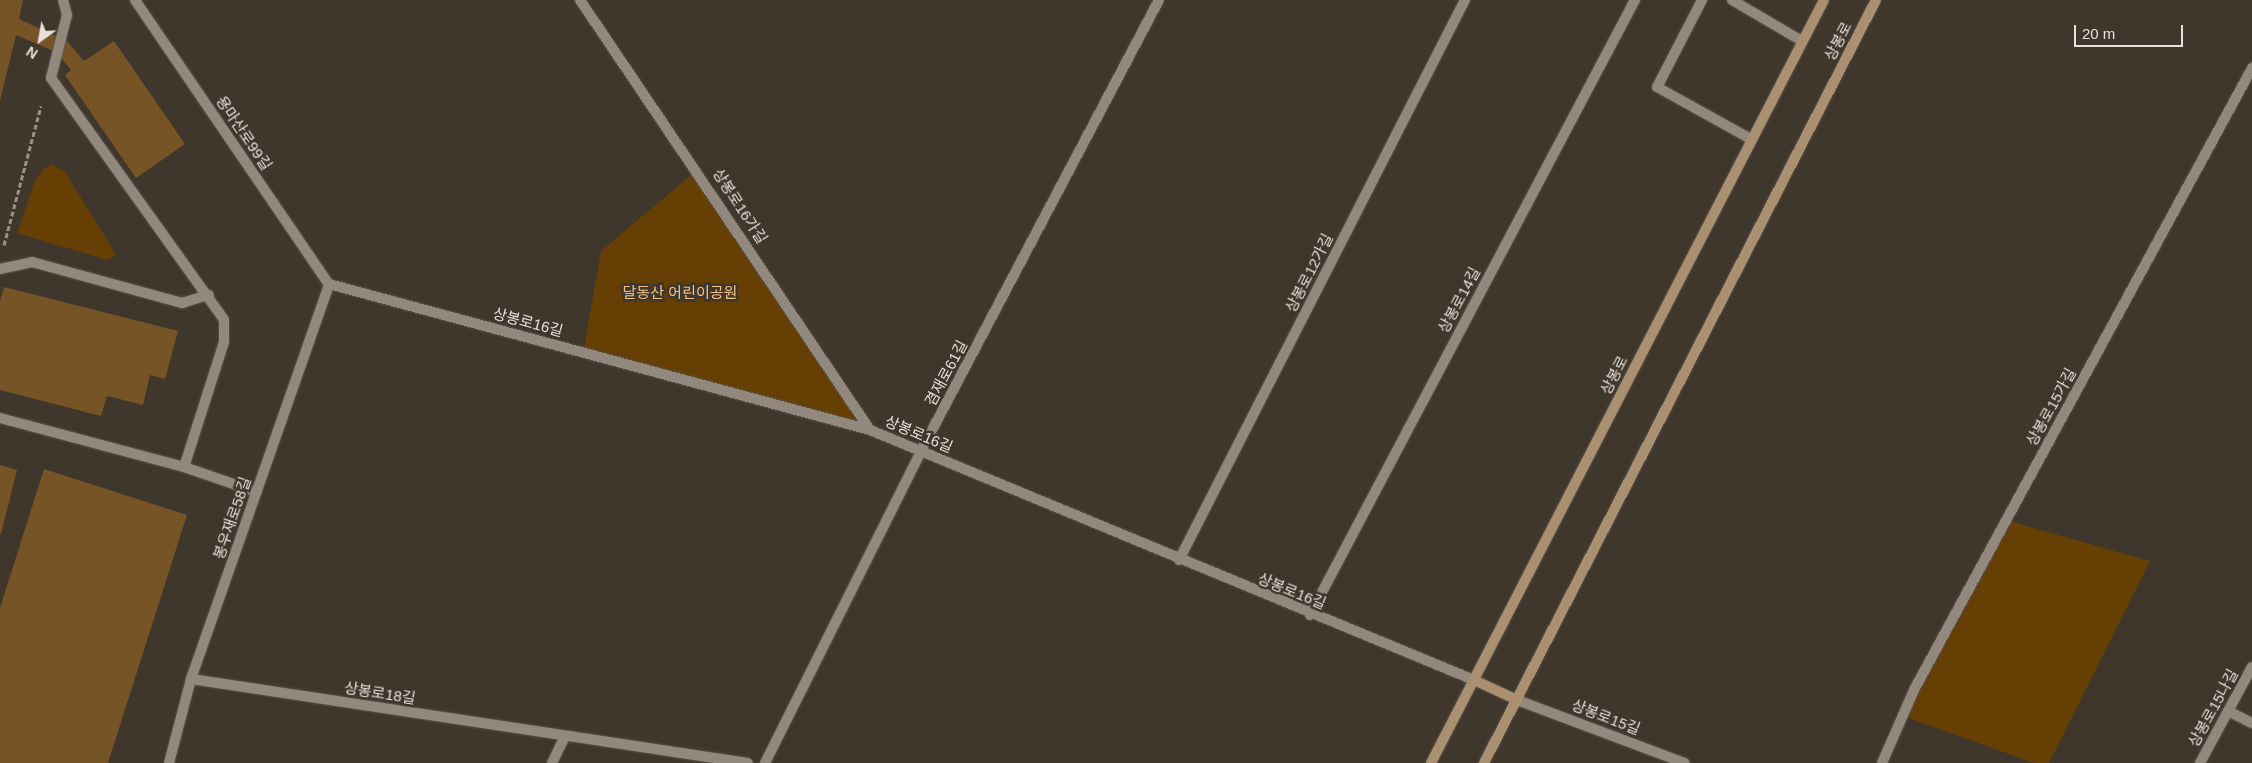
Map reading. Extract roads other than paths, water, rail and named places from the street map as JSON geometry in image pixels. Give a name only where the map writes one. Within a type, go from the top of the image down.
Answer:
[{"type":"main road","name":"상봉로","points":[[1430,763],[1824,0]]},
{"type":"main road","name":"상봉로","points":[[1484,763],[1876,0]]},
{"type":"main road","points":[[1474,680],[1517,700]]},
{"type":"street","points":[[63,0],[66,20],[50,70],[58,88],[209,295],[224,320],[224,342],[184,467]]},
{"type":"street","name":"용마산로99길","points":[[135,0],[329,284]]},
{"type":"street","name":"상봉로16가길","points":[[580,0],[870,430]]},
{"type":"street","name":"겸재로61길","points":[[765,763],[921,451],[1159,0]]},
{"type":"street","name":"상봉로12가길","points":[[1180,560],[1465,0]]},
{"type":"street","name":"상봉로14길","points":[[1310,615],[1635,0]]},
{"type":"street","points":[[1702,0],[1657,88],[1752,139]]},
{"type":"street","points":[[1732,0],[1802,40]]},
{"type":"street","name":"상봉로15가길","points":[[1882,763],[1915,688],[2252,68]]},
{"type":"street","points":[[5,268],[32,262],[48,264],[182,304],[209,295]]},
{"type":"street","name":"상봉로16길","points":[[329,284],[870,430],[1310,615],[1474,680]]},
{"type":"street","name":"봉우재로58길","points":[[169,763],[191,679],[329,284]]},
{"type":"street","points":[[0,418],[184,467],[257,492]]},
{"type":"street","name":"상봉로15나길","points":[[2200,763],[2252,667]]},
{"type":"street","name":"상봉로18길","points":[[191,679],[748,763]]},
{"type":"street","name":"상봉로15길","points":[[1517,700],[1685,763]]},
{"type":"street","points":[[2228,711],[2252,723]]},
{"type":"street","points":[[552,763],[565,736]]},
{"type":"park label","name":"달동산 어린이공원","points":[[680,293]]}]
